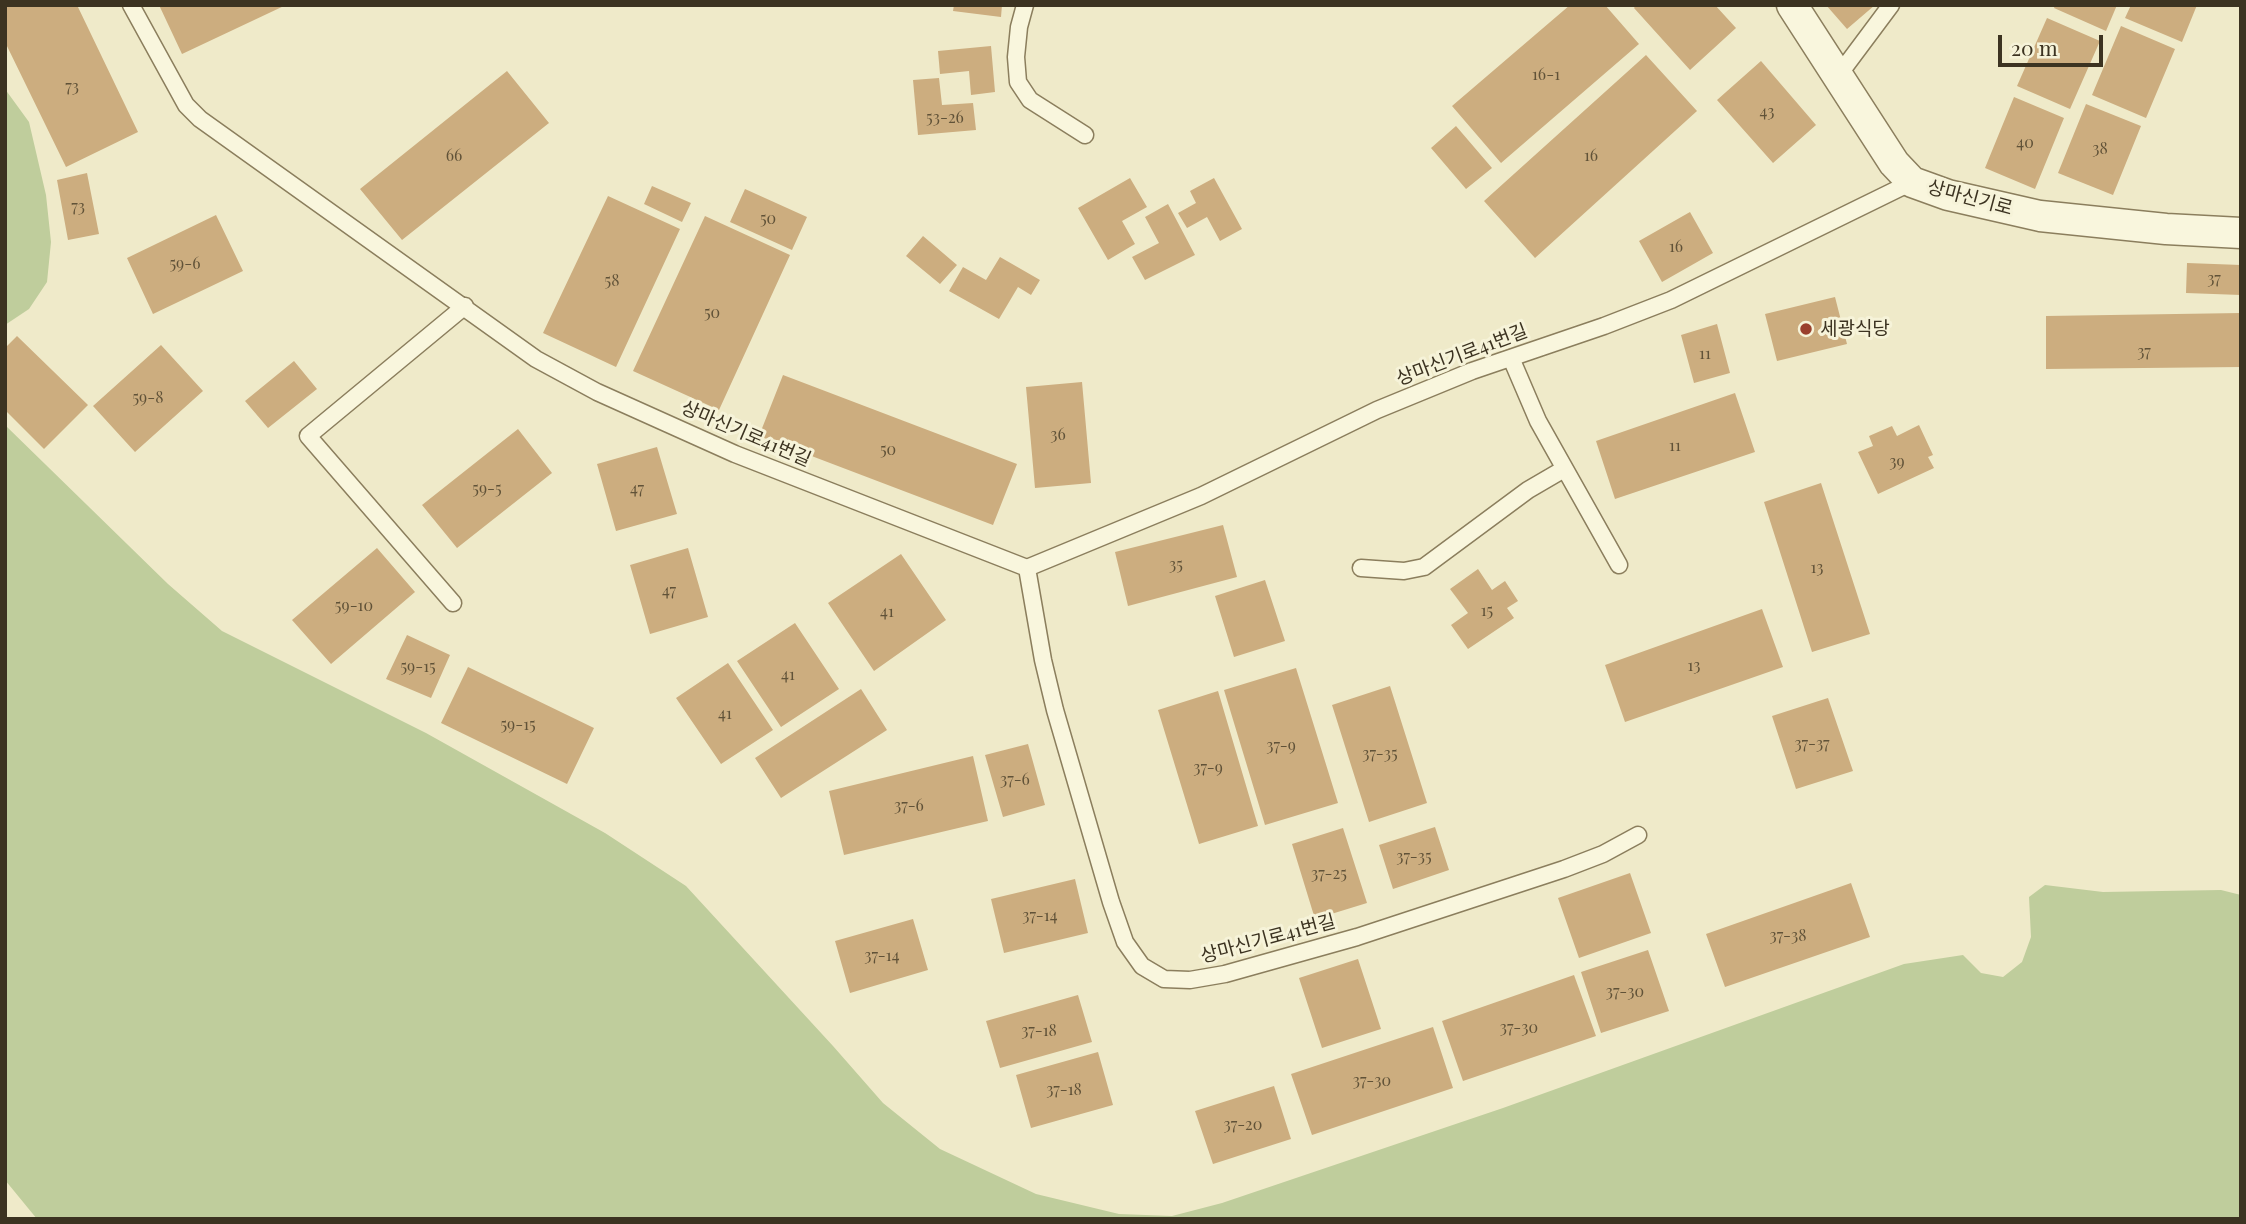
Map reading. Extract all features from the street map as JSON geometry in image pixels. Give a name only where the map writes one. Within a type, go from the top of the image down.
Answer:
[{"type":"street","name":"상마신기로","points":[[1792,5],[1894,163],[1912,182],[1948,195],[2040,216],[2166,229],[2241,233]]},
{"type":"lane","name":"상마신기로41번길","points":[[131,5],[186,105],[200,119],[466,306],[536,359],[597,391],[735,454],[1027,568],[1200,496],[1377,410],[1671,300],[1912,182]]},
{"type":"lane","points":[[1025,5],[1016,57],[1018,82],[1030,100],[1085,135]]},
{"type":"lane","points":[[1838,76],[1891,5]]},
{"type":"lane","points":[[453,603],[309,436],[466,306]]},
{"type":"lane","points":[[1511,358],[1538,421],[1619,565]]},
{"type":"lane","points":[[1361,568],[1404,571],[1424,568],[1528,490],[1564,469]]},
{"type":"lane","name":"상마신기로41번길","points":[[1027,568],[1043,660],[1055,710],[1111,902],[1125,942],[1142,966],[1164,979],[1190,980],[1225,974],[1357,937],[1564,869],[1603,854],[1638,835]]},
{"type":"green space","points":[[5,89],[29,122],[46,195],[51,242],[47,282],[29,309],[5,325]]},
{"type":"green space","points":[[5,425],[168,584],[222,631],[426,733],[605,833],[686,886],[883,1103],[940,1149],[1036,1194],[1119,1214],[1172,1216],[1222,1203],[1503,1108],[1904,964],[1963,955],[1981,973],[2003,977],[2022,962],[2031,937],[2029,897],[2045,885],[2103,892],[2221,890],[2241,895],[2241,1219],[37,1219],[5,1180]]},
{"type":"building","points":[[77,5],[138,132],[66,167],[5,42],[5,6]]},
{"type":"building","points":[[159,5],[286,5],[182,54]]},
{"type":"building","points":[[954,5],[1002,5],[1001,17],[953,11]]},
{"type":"building","points":[[1570,5],[1605,5],[1639,44],[1501,163],[1452,106]]},
{"type":"building","points":[[1636,5],[1715,5],[1736,28],[1690,70],[1634,8]]},
{"type":"building","points":[[1826,5],[1875,5],[1847,29]]},
{"type":"building","points":[[2055,5],[2117,5],[2106,31],[2054,8]]},
{"type":"building","points":[[2131,5],[2197,5],[2182,42],[2125,18]]},
{"type":"building","points":[[2047,18],[2100,41],[2070,109],[2017,86]]},
{"type":"building","points":[[2121,26],[2175,49],[2146,118],[2092,95]]},
{"type":"building","points":[[991,46],[995,92],[971,95],[969,71],[940,74],[938,51]]},
{"type":"building","points":[[1646,55],[1697,111],[1535,258],[1484,201]]},
{"type":"building","points":[[1761,61],[1816,125],[1773,163],[1717,100]]},
{"type":"building","points":[[507,71],[549,123],[402,240],[360,189]]},
{"type":"building","points":[[939,78],[942,105],[973,103],[976,130],[918,135],[913,80]]},
{"type":"building","points":[[2014,97],[2064,118],[2035,189],[1985,168]]},
{"type":"building","points":[[2086,104],[2141,126],[2113,195],[2058,173]]},
{"type":"building","points":[[1456,126],[1492,168],[1466,189],[1431,148]]},
{"type":"building","points":[[87,173],[99,234],[68,240],[57,180]]},
{"type":"building","points":[[1130,178],[1147,207],[1122,221],[1135,244],[1108,260],[1078,208]]},
{"type":"building","points":[[1214,178],[1242,229],[1220,241],[1207,217],[1187,228],[1178,213],[1196,203],[1190,191]]},
{"type":"building","points":[[652,186],[691,203],[682,222],[644,204]]},
{"type":"building","points":[[745,189],[807,217],[792,250],[730,222]]},
{"type":"building","points":[[608,196],[680,229],[616,367],[543,333]]},
{"type":"building","points":[[1168,204],[1195,255],[1145,280],[1132,257],[1159,243],[1145,217]]},
{"type":"building","points":[[1690,212],[1713,253],[1662,282],[1639,241]]},
{"type":"building","points":[[216,215],[243,271],[153,314],[127,258]]},
{"type":"building","points":[[705,216],[790,255],[719,410],[633,371]]},
{"type":"building","points":[[923,236],[957,265],[940,284],[906,256]]},
{"type":"building","points":[[1000,257],[1040,280],[1031,295],[1018,287],[999,319],[949,291],[963,267],[986,280]]},
{"type":"building","points":[[2187,263],[2241,265],[2241,295],[2186,293]]},
{"type":"building","name":"세광식당","points":[[1835,297],[1847,344],[1777,361],[1765,314]]},
{"type":"building","points":[[2241,313],[2241,367],[2046,369],[2046,316]]},
{"type":"building","points":[[1717,324],[1730,373],[1694,383],[1681,335]]},
{"type":"building","points":[[17,336],[88,405],[44,449],[5,410],[5,348]]},
{"type":"building","points":[[161,345],[203,391],[135,452],[93,406]]},
{"type":"building","points":[[294,361],[317,389],[268,428],[245,401]]},
{"type":"building","points":[[783,375],[1017,464],[993,525],[759,436]]},
{"type":"building","points":[[1082,382],[1091,483],[1035,488],[1026,387]]},
{"type":"building","points":[[1735,393],[1755,452],[1615,499],[1596,441]]},
{"type":"building","points":[[1919,425],[1933,455],[1928,457],[1934,468],[1878,494],[1858,452],[1873,446],[1869,436],[1892,426],[1897,436]]},
{"type":"building","points":[[518,429],[552,473],[457,548],[422,505]]},
{"type":"building","points":[[657,447],[677,514],[616,531],[597,464]]},
{"type":"building","points":[[1821,483],[1870,634],[1812,652],[1764,502]]},
{"type":"building","points":[[1223,525],[1237,577],[1128,606],[1115,552]]},
{"type":"building","points":[[377,548],[415,592],[331,664],[292,620]]},
{"type":"building","points":[[688,548],[708,617],[650,634],[630,565]]},
{"type":"building","points":[[901,554],[946,620],[874,671],[828,603]]},
{"type":"building","points":[[1478,569],[1492,590],[1505,581],[1518,601],[1507,608],[1514,618],[1468,649],[1451,625],[1468,613],[1450,589]]},
{"type":"building","points":[[1265,580],[1285,641],[1234,657],[1215,596]]},
{"type":"building","points":[[1762,609],[1783,667],[1625,722],[1605,665]]},
{"type":"building","points":[[795,623],[839,689],[781,727],[737,661]]},
{"type":"building","points":[[407,635],[450,655],[431,698],[386,679]]},
{"type":"building","points":[[728,663],[773,730],[721,764],[676,698]]},
{"type":"building","points":[[468,667],[594,728],[567,784],[441,723]]},
{"type":"building","points":[[1296,668],[1338,803],[1265,825],[1224,690]]},
{"type":"building","points":[[1390,686],[1427,803],[1369,822],[1332,705]]},
{"type":"building","points":[[861,689],[887,730],[781,798],[755,758]]},
{"type":"building","points":[[1218,691],[1258,826],[1199,844],[1158,710]]},
{"type":"building","points":[[1828,698],[1853,771],[1796,789],[1772,716]]},
{"type":"building","points":[[1028,744],[1045,805],[1003,817],[985,755]]},
{"type":"building","points":[[973,756],[988,821],[844,855],[829,791]]},
{"type":"building","points":[[1435,827],[1449,870],[1393,889],[1379,845]]},
{"type":"building","points":[[1343,828],[1367,903],[1315,919],[1292,844]]},
{"type":"building","points":[[1630,873],[1651,933],[1579,958],[1558,898]]},
{"type":"building","points":[[1075,879],[1088,933],[1004,953],[991,899]]},
{"type":"building","points":[[1851,883],[1870,937],[1725,987],[1706,934]]},
{"type":"building","points":[[913,919],[928,970],[850,993],[835,941]]},
{"type":"building","points":[[1648,950],[1669,1011],[1601,1033],[1581,972]]},
{"type":"building","points":[[1358,959],[1381,1029],[1322,1048],[1299,978]]},
{"type":"building","points":[[1574,975],[1596,1036],[1463,1081],[1442,1021]]},
{"type":"building","points":[[1078,995],[1092,1042],[1000,1068],[986,1021]]},
{"type":"building","points":[[1433,1027],[1453,1088],[1312,1135],[1291,1074]]},
{"type":"building","points":[[1098,1052],[1113,1105],[1031,1128],[1016,1075]]},
{"type":"building","points":[[1274,1086],[1291,1139],[1213,1164],[1195,1111]]},
{"type":"place","name":"세광식당","points":[[1806,329]]}]
